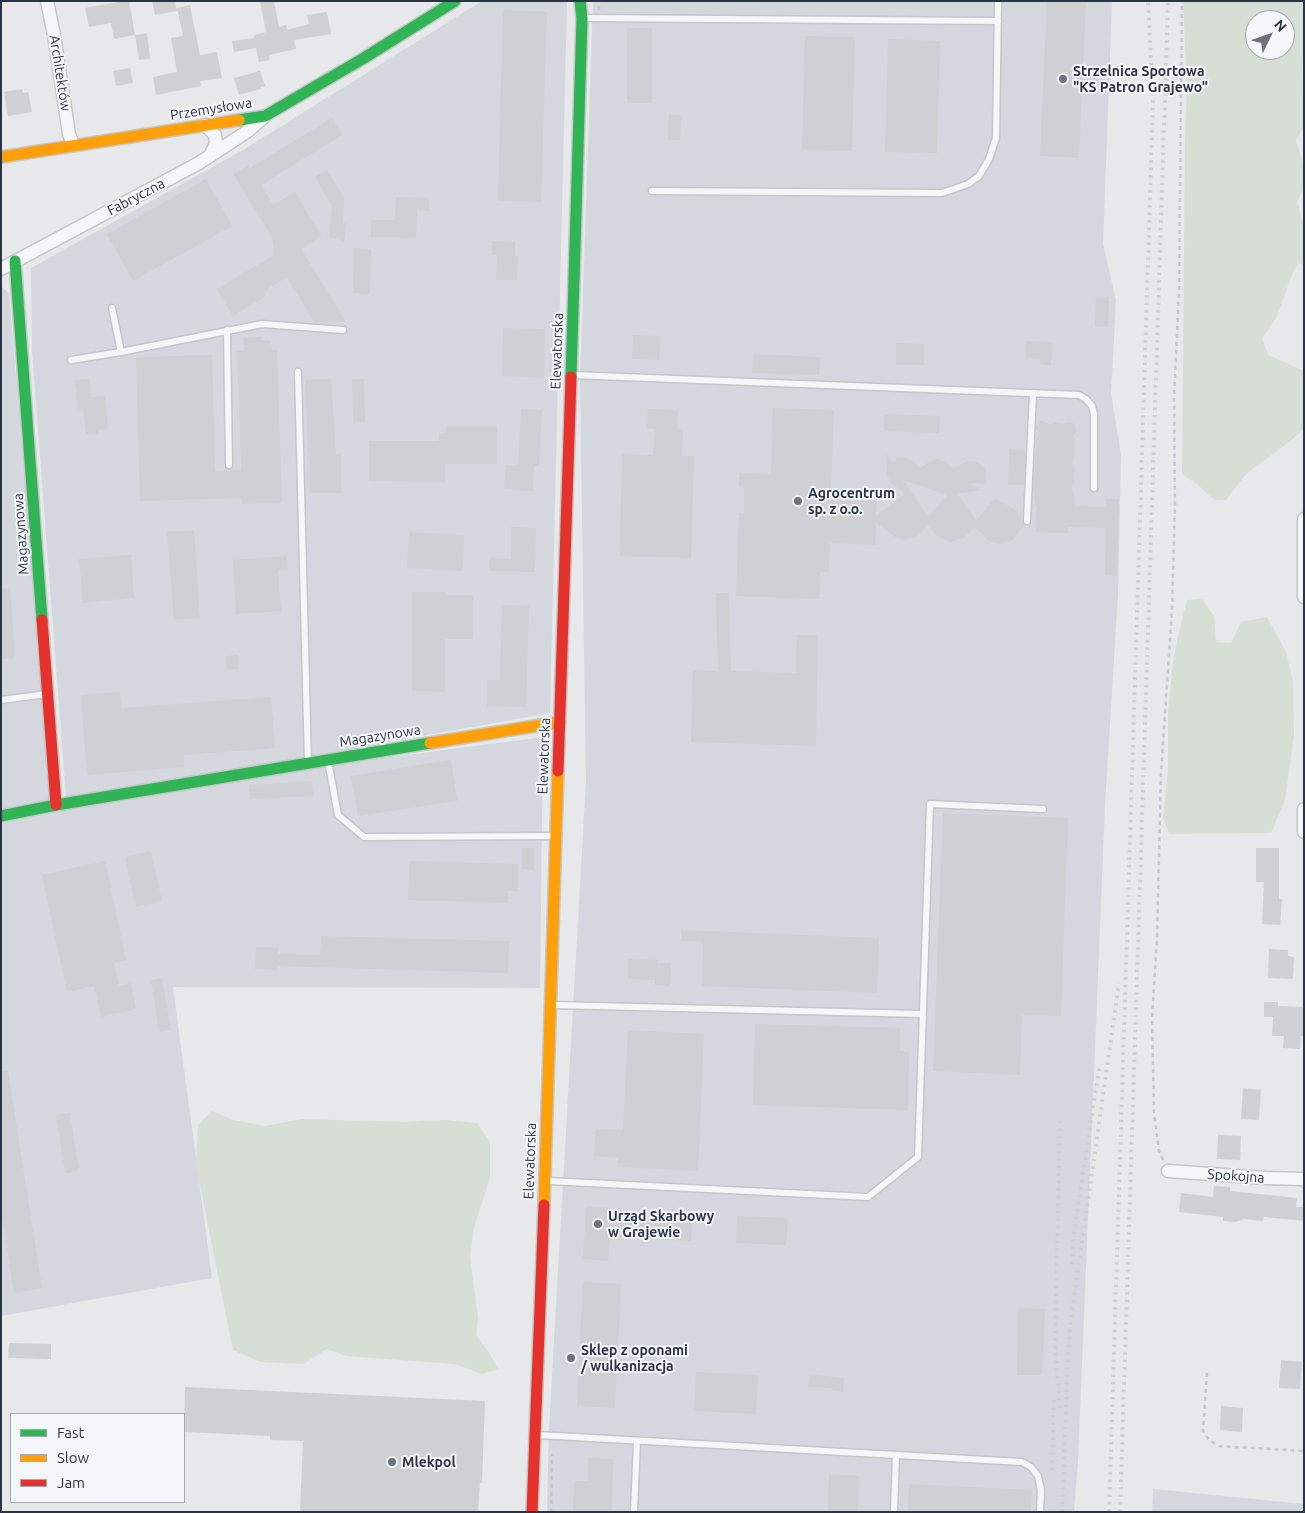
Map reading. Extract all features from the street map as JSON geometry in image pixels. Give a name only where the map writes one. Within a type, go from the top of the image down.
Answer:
[{"type":"street","name":"Architektów","points":[[47,1],[69,134],[74,145]]},
{"type":"street","name":"Przemysłowa","points":[[1,157],[264,116],[364,58],[455,1]]},
{"type":"street","name":"Elewatorska","points":[[532,1512],[560,722],[582,18],[580,1]]},
{"type":"street","name":"Fabryczna","points":[[1,269],[210,156],[248,131],[264,116]]},
{"type":"street","points":[[205,125],[215,135],[216,143],[210,156]]},
{"type":"street","name":"Magazynowa","points":[[15,262],[56,805]]},
{"type":"street","points":[[1304,519],[1304,598]]},
{"type":"street","name":"Magazynowa","points":[[1,816],[56,805],[560,722]]},
{"type":"street","points":[[1304,809],[1304,832]]},
{"type":"street","name":"Spokojna","points":[[1168,1171],[1304,1179]]},
{"type":"lane","points":[[652,191],[942,192],[968,184],[978,176],[989,159],[996,138],[998,1]]},
{"type":"lane","points":[[582,18],[998,21]]},
{"type":"lane","points":[[112,308],[121,352]]},
{"type":"lane","points":[[71,360],[262,324],[343,330]]},
{"type":"lane","points":[[227,330],[229,465]]},
{"type":"lane","points":[[298,372],[308,763]]},
{"type":"lane","points":[[571,375],[1079,395],[1092,406],[1094,414],[1094,488]]},
{"type":"lane","points":[[1027,521],[1033,393]]},
{"type":"lane","points":[[1,700],[48,694]]},
{"type":"lane","points":[[328,760],[338,815],[364,837],[556,836]]},
{"type":"lane","points":[[545,1181],[868,1197],[918,1157],[930,804],[1043,809]]},
{"type":"lane","points":[[551,1005],[922,1014]]},
{"type":"lane","points":[[536,1435],[1022,1462],[1031,1467],[1038,1476],[1041,1490],[1040,1512]]},
{"type":"lane","points":[[634,1512],[637,1441]]},
{"type":"lane","points":[[894,1512],[896,1455]]},
{"type":"path","points":[[1168,1171],[1159,1151],[1154,1113],[1152,1018],[1157,939],[1161,773],[1172,610],[1175,514],[1174,398],[1179,292],[1182,1]]},
{"type":"path","points":[[1207,1373],[1203,1431],[1209,1440],[1219,1446],[1304,1451]]},
{"type":"path","points":[[551,1512],[552,1453]]},
{"type":"shaded area","points":[[482,1],[567,1],[550,713],[109,792],[66,797],[32,351],[31,268],[243,150]]},
{"type":"shaded area","points":[[593,1],[1112,1],[1103,244],[1116,300],[1111,393],[1121,455],[1118,593],[1105,806],[1078,1461],[1074,1512],[547,1512],[549,1428],[586,781],[580,382]]},
{"type":"shaded area","points":[[1183,1],[1304,1],[1304,59],[1302,65],[1304,126],[1296,140],[1304,166],[1304,188],[1297,202],[1304,225],[1304,265],[1298,263],[1276,318],[1262,338],[1268,355],[1304,371],[1304,429],[1246,474],[1226,500],[1214,500],[1198,485],[1182,474],[1187,84]]},
{"type":"shaded area","points":[[1,286],[9,293],[52,802],[543,737],[540,988],[173,987],[212,1278],[1,1316]]},
{"type":"shaded area","points":[[1202,599],[1214,616],[1216,642],[1231,643],[1241,622],[1267,617],[1286,652],[1293,682],[1294,735],[1285,800],[1271,833],[1169,834],[1163,818],[1168,771],[1168,711],[1174,654],[1187,600]]},
{"type":"shaded area","points":[[212,1111],[233,1120],[265,1126],[302,1119],[404,1122],[444,1120],[477,1123],[490,1142],[490,1178],[474,1227],[470,1257],[478,1317],[476,1335],[498,1369],[482,1374],[455,1364],[346,1356],[327,1349],[303,1364],[260,1362],[233,1350],[196,1166],[198,1125]]},
{"type":"shaded area","points":[[1153,1489],[1304,1504],[1304,1512],[1152,1512]]},
{"type":"building","points":[[129,1],[135,35],[114,39],[111,23],[89,27],[85,8]]},
{"type":"building","points":[[152,1],[175,1],[177,11],[155,15]]},
{"type":"building","points":[[260,1],[274,1],[279,27],[286,25],[287,30],[309,24],[307,15],[327,12],[331,34],[294,40],[296,49],[269,55],[270,60],[259,62],[256,48],[234,52],[232,41],[254,38],[254,35],[266,32]]},
{"type":"building","name":"Strzelnica Sportowa \"KS Patron Grajewo\"","points":[[1047,1],[1086,1],[1079,158],[1040,156]]},
{"type":"building","points":[[190,5],[200,55],[217,52],[222,78],[200,81],[201,86],[156,95],[153,77],[177,72],[171,38],[183,36],[177,8]]},
{"type":"building","points":[[503,10],[547,12],[541,202],[498,201]]},
{"type":"building","points":[[627,28],[652,28],[652,103],[627,103]]},
{"type":"building","points":[[147,33],[150,59],[139,60],[135,35]]},
{"type":"building","points":[[805,36],[855,37],[852,151],[802,150]]},
{"type":"building","points":[[888,39],[940,41],[937,153],[885,152]]},
{"type":"building","points":[[130,68],[133,83],[116,86],[113,71]]},
{"type":"building","points":[[260,71],[265,86],[260,87],[261,89],[239,95],[234,78]]},
{"type":"building","points":[[22,89],[23,93],[28,92],[32,112],[8,116],[4,92]]},
{"type":"building","points":[[669,114],[681,115],[680,140],[668,140]]},
{"type":"building","points":[[332,118],[342,135],[261,185],[273,205],[295,192],[300,200],[321,236],[301,249],[346,322],[314,322],[287,277],[264,291],[266,296],[233,316],[217,289],[274,255],[272,237],[233,174],[249,165],[250,168]]},
{"type":"building","points":[[327,170],[344,198],[343,223],[346,223],[344,241],[329,237],[332,206],[315,177]]},
{"type":"building","points":[[206,179],[232,226],[133,281],[107,234]]},
{"type":"building","points":[[396,197],[429,198],[429,211],[417,210],[416,238],[371,237],[371,220],[395,220]]},
{"type":"building","points":[[492,241],[515,242],[515,256],[518,256],[517,280],[496,280],[497,255],[492,255]]},
{"type":"building","points":[[354,248],[371,249],[370,294],[353,293]]},
{"type":"building","points":[[1096,296],[1109,297],[1108,327],[1095,326]]},
{"type":"building","points":[[503,328],[545,329],[544,378],[502,376]]},
{"type":"building","points":[[633,335],[660,336],[659,360],[632,359]]},
{"type":"building","points":[[261,337],[261,340],[271,341],[272,350],[277,350],[282,503],[242,504],[241,498],[140,501],[136,357],[212,355],[215,471],[241,470],[237,351],[244,351],[243,338]]},
{"type":"building","points":[[1026,341],[1052,342],[1051,365],[1040,364],[1040,359],[1025,358]]},
{"type":"building","points":[[896,343],[924,344],[924,365],[896,365]]},
{"type":"building","points":[[753,354],[820,357],[819,375],[752,373]]},
{"type":"building","points":[[90,379],[91,397],[105,396],[108,430],[98,430],[98,434],[86,434],[83,408],[78,409],[75,380]]},
{"type":"building","points":[[331,379],[336,454],[341,454],[341,493],[310,493],[305,380]]},
{"type":"building","points":[[352,379],[364,379],[365,422],[353,422]]},
{"type":"building","name":"Agrocentrum sp. z o.o.","points":[[773,408],[834,410],[831,489],[877,491],[876,515],[905,494],[890,482],[887,474],[886,454],[892,463],[898,458],[906,458],[913,461],[920,468],[936,459],[944,461],[953,469],[967,461],[978,462],[985,470],[986,484],[968,483],[981,490],[958,494],[976,521],[995,498],[1016,510],[1024,525],[1013,540],[999,544],[990,542],[975,527],[964,538],[950,542],[937,536],[928,525],[917,536],[904,540],[895,537],[876,523],[875,545],[830,543],[829,572],[820,572],[819,599],[736,596],[739,513],[744,513],[744,488],[739,487],[739,473],[771,474]],"holes":[[[903,480],[947,495],[928,517]]]},
{"type":"building","points":[[521,409],[542,410],[539,466],[534,466],[533,491],[504,489],[506,465],[518,465]]},
{"type":"building","points":[[648,409],[678,410],[677,429],[683,429],[682,456],[694,456],[691,558],[620,556],[622,454],[653,455],[655,429],[647,428]]},
{"type":"building","points":[[884,414],[940,416],[939,433],[884,431]]},
{"type":"building","points":[[1041,421],[1050,425],[1055,422],[1062,424],[1069,422],[1073,423],[1076,427],[1076,432],[1073,436],[1075,440],[1075,456],[1072,462],[1075,469],[1073,477],[1075,482],[1071,488],[1074,493],[1075,506],[1106,507],[1106,499],[1119,499],[1117,576],[1105,575],[1106,528],[1068,527],[1068,533],[1036,532],[1037,505],[1036,507],[1033,491],[1036,440],[1039,435],[1036,427]]},
{"type":"building","points":[[446,426],[497,426],[497,464],[445,464],[445,482],[369,481],[369,441],[439,441],[439,433],[446,433]]},
{"type":"building","points":[[1009,449],[1025,450],[1024,485],[1008,485]]},
{"type":"building","points":[[511,527],[536,528],[535,572],[489,571],[489,558],[511,559]]},
{"type":"building","points":[[194,530],[200,618],[174,620],[167,532]]},
{"type":"building","points":[[409,532],[464,535],[463,571],[407,568]]},
{"type":"building","points":[[131,555],[134,598],[83,603],[79,559]]},
{"type":"building","points":[[287,556],[288,570],[278,570],[281,611],[236,614],[233,560]]},
{"type":"building","points":[[10,588],[15,658],[1,659],[1,589]]},
{"type":"building","points":[[412,592],[446,592],[446,595],[473,595],[473,639],[445,639],[445,692],[412,691]]},
{"type":"building","points":[[716,593],[729,593],[731,671],[796,673],[797,635],[818,635],[816,746],[691,742],[693,670],[718,671]]},
{"type":"building","points":[[502,605],[529,606],[526,707],[487,706],[487,680],[500,680]]},
{"type":"building","points":[[238,655],[239,669],[227,670],[226,656]]},
{"type":"building","points":[[120,692],[121,708],[271,697],[275,748],[184,755],[184,767],[87,775],[81,695]]},
{"type":"building","points":[[451,760],[457,801],[358,816],[351,776]]},
{"type":"building","points":[[312,781],[313,796],[250,799],[249,785]]},
{"type":"building","points":[[943,813],[1068,818],[1061,1016],[1022,1015],[1020,1075],[933,1071]]},
{"type":"building","points":[[522,848],[534,848],[534,870],[522,869]]},
{"type":"building","points":[[1256,848],[1279,848],[1279,899],[1282,899],[1280,925],[1262,924],[1264,882],[1256,882]]},
{"type":"building","points":[[151,851],[162,901],[136,907],[125,857]]},
{"type":"building","points":[[105,861],[126,960],[114,963],[119,986],[131,983],[136,1009],[101,1017],[94,986],[67,992],[42,875]]},
{"type":"building","points":[[409,861],[518,864],[518,891],[508,891],[508,903],[408,900]]},
{"type":"building","points":[[681,930],[879,938],[877,993],[702,986],[703,942],[681,941]]},
{"type":"building","points":[[321,936],[509,941],[508,973],[278,966],[278,970],[255,969],[256,947],[278,948],[278,954],[320,955]]},
{"type":"building","points":[[1269,949],[1288,950],[1288,956],[1294,957],[1293,979],[1268,978]]},
{"type":"building","points":[[628,959],[658,960],[657,963],[671,963],[670,986],[655,985],[655,980],[628,979]]},
{"type":"building","points":[[162,978],[171,1030],[159,1032],[151,980]]},
{"type":"building","points":[[1264,1002],[1278,1002],[1278,1006],[1304,1007],[1303,1036],[1301,1036],[1300,1049],[1283,1048],[1284,1036],[1272,1036],[1273,1017],[1264,1017]]},
{"type":"building","points":[[755,1024],[900,1028],[900,1051],[909,1052],[908,1110],[753,1105]]},
{"type":"building","points":[[628,1030],[704,1034],[698,1171],[618,1167],[618,1158],[594,1156],[596,1129],[623,1130]]},
{"type":"building","points":[[1,1071],[8,1071],[42,1288],[14,1293],[1,1212]]},
{"type":"building","points":[[1243,1088],[1261,1090],[1259,1120],[1241,1119]]},
{"type":"building","points":[[70,1113],[79,1171],[65,1173],[56,1115]]},
{"type":"building","points":[[1218,1135],[1241,1136],[1240,1160],[1217,1159]]},
{"type":"building","points":[[1214,1186],[1230,1187],[1230,1191],[1297,1198],[1296,1207],[1304,1207],[1304,1221],[1264,1217],[1263,1221],[1243,1219],[1236,1222],[1223,1221],[1223,1217],[1179,1212],[1181,1193],[1213,1197]]},
{"type":"building","points":[[586,1206],[611,1208],[611,1211],[692,1215],[691,1241],[610,1237],[608,1261],[583,1259]]},
{"type":"building","points":[[737,1216],[788,1218],[786,1245],[736,1243]]},
{"type":"building","points":[[583,1282],[621,1284],[615,1408],[577,1406]]},
{"type":"building","points":[[1018,1308],[1045,1309],[1042,1375],[1017,1375]]},
{"type":"building","points":[[9,1343],[51,1344],[51,1359],[8,1358]]},
{"type":"building","points":[[1281,1360],[1302,1362],[1300,1389],[1279,1388]]},
{"type":"building","points":[[696,1372],[758,1375],[756,1414],[694,1411]]},
{"type":"building","points":[[809,1374],[844,1378],[843,1392],[832,1391],[832,1388],[808,1387]]},
{"type":"building","name":"Mlekpol","points":[[185,1387],[485,1401],[482,1483],[480,1483],[478,1512],[300,1512],[303,1441],[270,1440],[270,1436],[185,1432]]},
{"type":"building","points":[[1221,1406],[1243,1408],[1242,1432],[1220,1430]]},
{"type":"building","points":[[588,1458],[613,1459],[612,1512],[573,1512],[574,1481],[588,1481]]},
{"type":"building","points":[[829,1474],[859,1476],[858,1512],[828,1512]]},
{"type":"building","points":[[909,1484],[1032,1490],[1031,1512],[908,1512]]},
{"type":"railway","points":[[1109,1512],[1153,102],[1148,1]]},
{"type":"railway","points":[[1120,1512],[1168,1]]},
{"type":"railway","points":[[1062,1512],[1069,1334],[1119,983]]},
{"type":"railway","points":[[1072,1264],[1074,1234],[1100,1066]]},
{"type":"railway","points":[[1060,1121],[1055,1347],[1060,1408]]},
{"type":"railway","points":[[1052,1470],[1054,1397]]},
{"type":"traffic: fast","points":[[239,120],[265,116],[364,58],[455,1]]},
{"type":"traffic: fast","points":[[571,377],[582,18],[580,1]]},
{"type":"traffic: fast","points":[[15,261],[42,620]]},
{"type":"traffic: fast","points":[[1,816],[56,805],[430,743]]},
{"type":"traffic: slow","points":[[1,157],[239,120]]},
{"type":"traffic: slow","points":[[430,743],[560,722]]},
{"type":"traffic: slow","points":[[544,1205],[558,771]]},
{"type":"traffic: jam","points":[[558,771],[571,377]]},
{"type":"traffic: jam","points":[[42,620],[56,805]]},
{"type":"traffic: jam","points":[[532,1512],[544,1205]]},
{"type":"place","name":"Strzelnica Sportowa \"KS Patron Grajewo\"","points":[[1063,79]]},
{"type":"place","name":"Agrocentrum sp. z o.o.","points":[[798,501]]},
{"type":"place","name":"Urząd Skarbowy w Grajewie","points":[[598,1224]]},
{"type":"place","name":"Sklep z oponami / wulkanizacja","points":[[571,1358]]},
{"type":"place","name":"Mlekpol","points":[[392,1462]]}]
